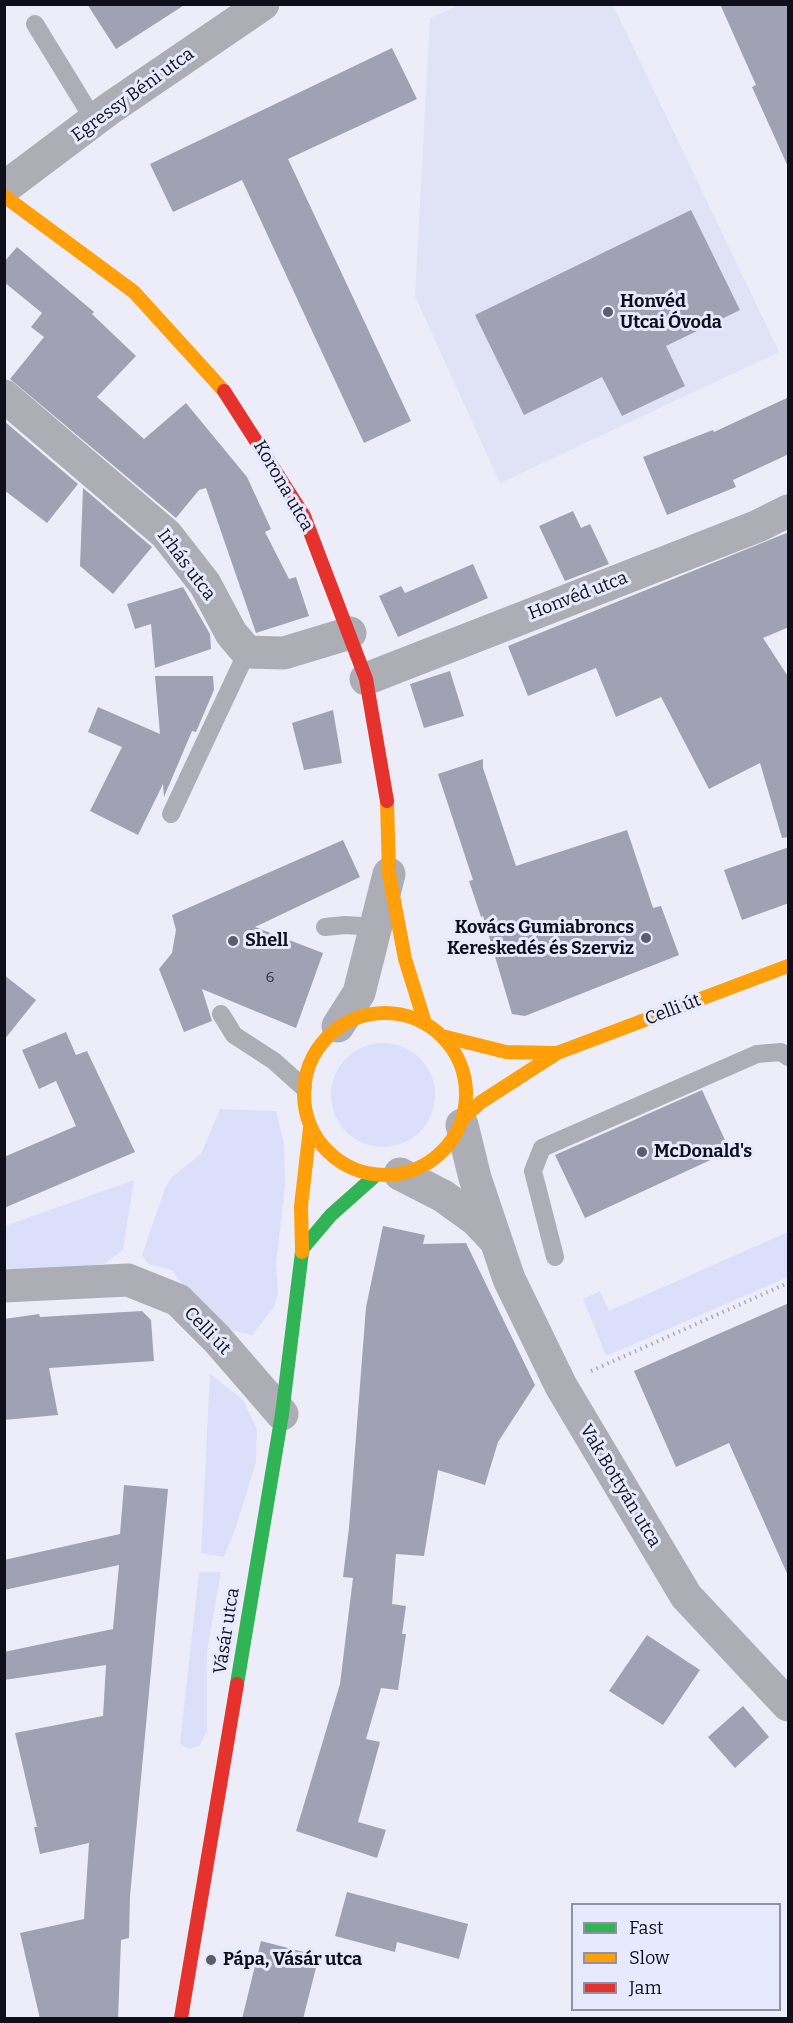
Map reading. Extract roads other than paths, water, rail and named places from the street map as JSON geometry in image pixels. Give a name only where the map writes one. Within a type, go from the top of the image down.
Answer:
[{"type":"street","name":"Egressy Béni utca","points":[[4,188],[94,123],[109,109],[263,4]]},
{"type":"street","name":"Korona utca","points":[[4,196],[134,292],[229,396],[304,516],[366,679],[387,801],[389,874],[405,959],[425,1023]]},
{"type":"street","name":"Irhás utca","points":[[4,396],[166,534],[205,584],[231,633],[247,652]]},
{"type":"street","name":"Honvéd utca","points":[[366,679],[758,526],[789,511]]},
{"type":"street","points":[[247,652],[284,652],[350,633]]},
{"type":"street","name":"Korona utca","points":[[338,1026],[359,993],[389,874]]},
{"type":"street","name":"Celli út","points":[[463,1121],[481,1102],[557,1053],[789,966]]},
{"type":"street","points":[[303,1248],[331,1215],[388,1175],[434,1159],[447,1147],[463,1121],[466,1093],[464,1072],[456,1053],[442,1036],[425,1023],[396,1013],[366,1014],[338,1026],[320,1043],[308,1064],[303,1088],[304,1108],[310,1128],[321,1146],[337,1160],[356,1170],[388,1175]]},
{"type":"street","name":"Celli út","points":[[442,1036],[506,1052],[557,1053]]},
{"type":"street","name":"Vak Bottyán utca","points":[[463,1121],[495,1240],[509,1280],[561,1386],[686,1596],[789,1705]]},
{"type":"street","name":"Vásár utca","points":[[181,2019],[282,1414],[303,1248],[301,1206],[310,1128]]},
{"type":"street","name":"Vak Bottyán utca","points":[[388,1175],[443,1196],[476,1219],[495,1240]]},
{"type":"street","name":"Celli út","points":[[4,1286],[128,1280],[178,1300],[217,1339],[282,1414]]},
{"type":"lane","points":[[35,24],[94,123]]},
{"type":"lane","points":[[171,814],[247,652]]},
{"type":"lane","points":[[325,927],[345,925],[376,927]]},
{"type":"lane","points":[[221,1014],[234,1035],[274,1061],[303,1088]]},
{"type":"lane","points":[[555,1257],[533,1171],[542,1148],[756,1054],[781,1053],[789,1057]]},
{"type":"place","name":"Honvéd Utcai Óvoda","points":[[608,312]]},
{"type":"place","name":"Kovács Gumiabroncs Kereskedés és Szerviz","points":[[646,938]]},
{"type":"place","name":"Shell","points":[[233,941]]},
{"type":"place","name":"McDonald's","points":[[642,1152]]},
{"type":"place","name":"Pápa, Vásár utca","points":[[211,1960]]}]
